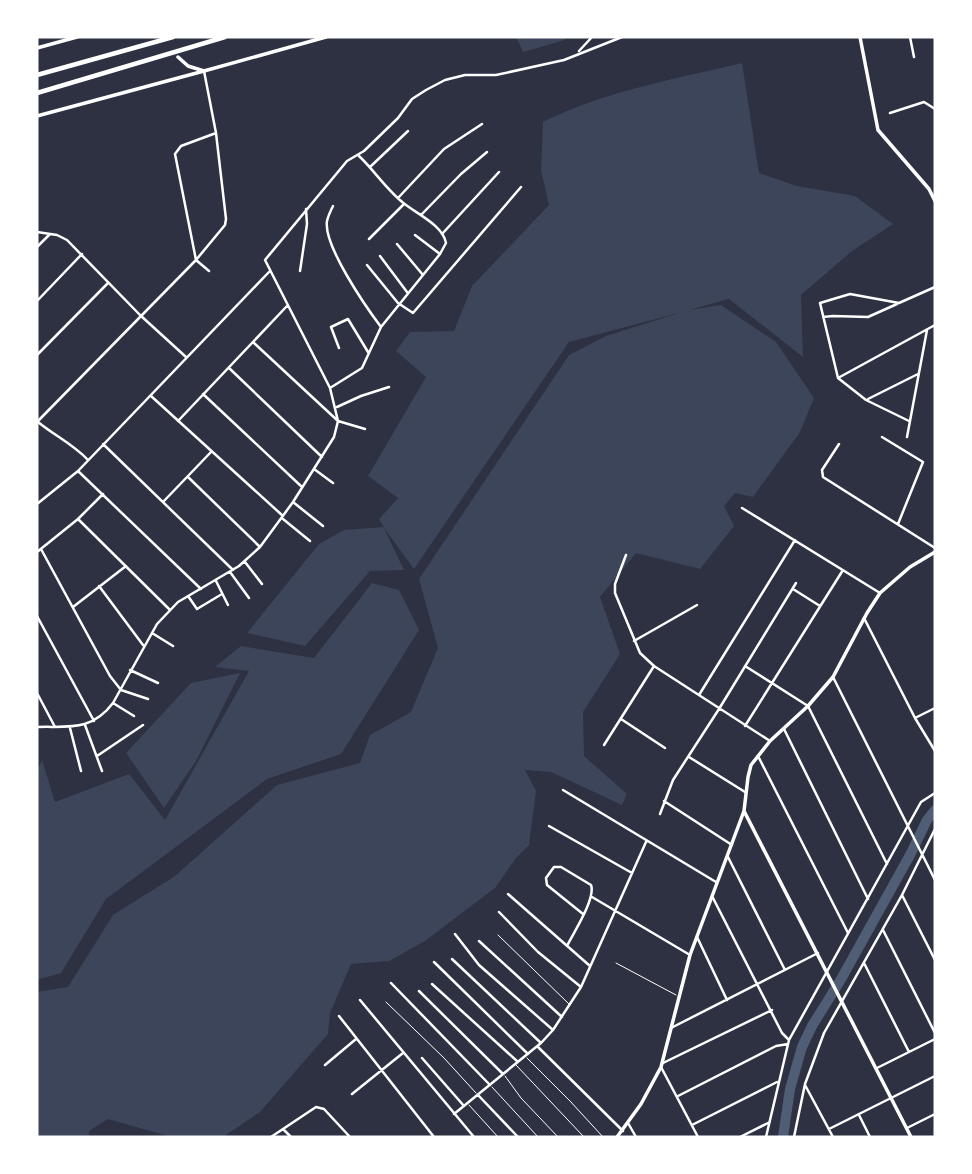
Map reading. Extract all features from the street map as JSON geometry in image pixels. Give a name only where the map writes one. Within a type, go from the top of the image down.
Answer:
[{"type":"highway","points":[[37,75],[173,37]]},
{"type":"highway","points":[[37,93],[225,37]]},
{"type":"street","points":[[37,48],[77,37]]},
{"type":"street","points":[[37,116],[326,37]]},
{"type":"street","points":[[577,54],[592,37]]},
{"type":"street","points":[[37,727],[69,728],[85,725],[94,721],[114,703],[143,645],[170,610],[188,596],[246,562],[283,517],[334,437],[338,421],[330,387],[270,271],[266,257],[306,209],[347,161],[358,155],[398,118],[412,99],[445,80],[465,75],[496,75],[564,60],[622,37]]},
{"type":"street","points":[[860,37],[878,130],[929,189],[935,201]]},
{"type":"street","points":[[910,37],[914,57]]},
{"type":"street","points":[[178,57],[188,66],[204,71]]},
{"type":"street","points":[[88,460],[75,446],[53,435],[37,421],[196,260],[220,233],[226,219],[216,132],[204,71]]},
{"type":"street","points":[[890,113],[924,102],[935,108]]},
{"type":"street","points":[[398,198],[444,149],[482,124]]},
{"type":"street","points":[[370,167],[408,131]]},
{"type":"street","points":[[209,271],[196,260],[175,154],[181,146],[216,132]]},
{"type":"street","points":[[421,215],[487,152]]},
{"type":"street","points":[[330,387],[359,371],[381,327],[407,292],[424,275],[446,243],[442,234],[404,204],[358,155]]},
{"type":"street","points":[[442,234],[499,172]]},
{"type":"street","points":[[367,265],[398,303],[411,313],[414,312],[522,187]]},
{"type":"street","points":[[369,239],[404,204]]},
{"type":"street","points":[[333,206],[327,221],[330,237],[359,296],[381,327]]},
{"type":"street","points":[[300,271],[307,224],[306,209]]},
{"type":"street","points":[[37,232],[67,240],[140,315],[186,357]]},
{"type":"street","points":[[37,247],[50,234]]},
{"type":"street","points":[[415,235],[440,254]]},
{"type":"street","points":[[397,244],[424,275]]},
{"type":"street","points":[[37,301],[82,254]]},
{"type":"street","points":[[380,256],[407,292]]},
{"type":"street","points":[[37,504],[78,471],[270,271]]},
{"type":"street","points":[[37,355],[108,283]]},
{"type":"street","points":[[823,317],[868,317],[935,288]]},
{"type":"street","points":[[899,303],[850,294],[820,303],[838,378],[866,400],[909,421]]},
{"type":"street","points":[[178,421],[288,305]]},
{"type":"street","points":[[338,348],[331,327],[348,319],[369,354]]},
{"type":"street","points":[[838,378],[935,325]]},
{"type":"street","points":[[907,437],[927,330]]},
{"type":"street","points":[[254,343],[338,421],[365,429]]},
{"type":"street","points":[[229,368],[322,457]]},
{"type":"street","points":[[866,400],[918,374]]},
{"type":"street","points":[[336,408],[360,396],[389,387]]},
{"type":"street","points":[[203,394],[302,487]]},
{"type":"street","points":[[150,395],[310,541]]},
{"type":"street","points":[[882,437],[923,462],[898,524]]},
{"type":"street","points":[[103,444],[232,571],[248,598]]},
{"type":"street","points":[[617,1137],[662,1065],[678,996],[696,936],[744,811],[751,765],[770,741],[808,706],[832,677],[880,593],[935,550],[823,477],[822,470],[839,444]]},
{"type":"street","points":[[163,502],[211,452]]},
{"type":"street","points":[[314,469],[333,483]]},
{"type":"street","points":[[78,471],[201,589]]},
{"type":"street","points":[[188,477],[260,547]]},
{"type":"street","points":[[37,552],[78,519],[103,494]]},
{"type":"street","points":[[293,502],[323,526]]},
{"type":"street","points":[[742,508],[880,593]]},
{"type":"street","points":[[78,519],[170,610]]},
{"type":"street","points":[[699,696],[795,540]]},
{"type":"street","points":[[41,549],[121,690],[148,699]]},
{"type":"street","points":[[626,555],[615,584],[615,593],[640,653],[654,666],[770,741]]},
{"type":"street","points":[[246,562],[262,583]]},
{"type":"street","points":[[73,607],[126,566]]},
{"type":"street","points":[[745,726],[843,570]]},
{"type":"street","points":[[216,581],[228,605]]},
{"type":"street","points":[[660,814],[673,780],[796,583]]},
{"type":"street","points":[[99,586],[143,645]]},
{"type":"street","points":[[793,589],[820,606]]},
{"type":"street","points":[[188,596],[197,609],[222,594]]},
{"type":"street","points":[[634,641],[697,605]]},
{"type":"street","points":[[37,616],[94,721]]},
{"type":"street","points":[[864,618],[915,718],[935,751]]},
{"type":"street","points":[[151,633],[173,646]]},
{"type":"street","points":[[604,745],[654,666]]},
{"type":"street","points":[[745,666],[808,706],[887,864]]},
{"type":"street","points":[[130,670],[158,683]]},
{"type":"street","points":[[832,677],[935,880]]},
{"type":"street","points":[[37,693],[55,727]]},
{"type":"street","points":[[114,703],[134,716]]},
{"type":"street","points":[[915,718],[935,708]]},
{"type":"street","points":[[927,712],[935,715]]},
{"type":"street","points":[[621,719],[665,748]]},
{"type":"street","points":[[85,725],[102,771]]},
{"type":"street","points":[[97,755],[143,725]]},
{"type":"street","points":[[69,728],[81,771]]},
{"type":"street","points":[[784,728],[868,899]]},
{"type":"street","points":[[758,756],[848,933]]},
{"type":"street","points":[[689,757],[747,793]]},
{"type":"street","points":[[563,790],[717,883]]},
{"type":"street","points":[[766,1137],[788,1042],[921,803],[935,793]]},
{"type":"street","points":[[664,802],[732,845]]},
{"type":"street","points":[[744,811],[911,1137]]},
{"type":"street","points":[[549,826],[633,874]]},
{"type":"street","points":[[795,1136],[805,1084],[824,1032],[902,895],[935,830]]},
{"type":"street","points":[[454,1114],[554,1030],[581,987],[646,842]]},
{"type":"street","points":[[728,857],[785,970]]},
{"type":"street","points":[[568,946],[592,897],[593,887],[556,866],[546,878],[549,888],[583,914]]},
{"type":"street","points":[[508,894],[590,966]]},
{"type":"street","points":[[902,895],[935,960]]},
{"type":"street","points":[[712,896],[788,1042]]},
{"type":"street","points":[[592,897],[690,956]]},
{"type":"street","points":[[499,912],[531,946],[581,987]]},
{"type":"street","points":[[882,929],[935,1033]]},
{"type":"street","points":[[455,934],[479,965],[554,1030]]},
{"type":"street","points":[[696,936],[727,1000]]},
{"type":"street","points":[[480,941],[562,1017]]},
{"type":"street","points":[[671,1028],[818,953]]},
{"type":"street","points":[[452,959],[541,1043]]},
{"type":"street","points":[[434,962],[527,1055]]},
{"type":"street","points":[[864,963],[909,1052]]},
{"type":"street","points":[[390,983],[490,1085]]},
{"type":"street","points":[[432,984],[517,1063]]},
{"type":"street","points":[[419,991],[503,1074]]},
{"type":"street","points":[[360,1000],[474,1137]]},
{"type":"street","points":[[662,1065],[772,1010]]},
{"type":"street","points":[[339,1016],[434,1137]]},
{"type":"street","points":[[325,1065],[356,1039]]},
{"type":"street","points":[[877,1068],[935,1039]]},
{"type":"street","points":[[678,1096],[788,1042]]},
{"type":"street","points":[[537,1046],[622,1131]]},
{"type":"street","points":[[352,1094],[403,1053]]},
{"type":"street","points":[[422,1058],[466,1104]]},
{"type":"street","points":[[662,1065],[698,1137]]},
{"type":"street","points":[[829,1129],[935,1076]]},
{"type":"street","points":[[692,1125],[777,1083]]},
{"type":"street","points":[[805,1084],[833,1137]]},
{"type":"street","points":[[478,1095],[517,1137]]},
{"type":"street","points":[[271,1137],[316,1107],[324,1109],[350,1137]]},
{"type":"street","points":[[906,1128],[935,1114]]},
{"type":"street","points":[[858,1115],[870,1137]]},
{"type":"street","points":[[628,1123],[636,1137]]},
{"type":"street","points":[[740,1137],[768,1123]]},
{"type":"street","points":[[283,1129],[291,1137]]},
{"type":"lane","points":[[498,935],[570,1006]]},
{"type":"lane","points":[[616,963],[678,996]]},
{"type":"lane","points":[[386,1002],[478,1095]]},
{"type":"lane","points":[[527,1055],[603,1137]]},
{"type":"lane","points":[[517,1063],[584,1137]]},
{"type":"lane","points":[[503,1074],[521,1098],[558,1137]]},
{"type":"lane","points":[[490,1085],[538,1137]]},
{"type":"lane","points":[[466,1104],[498,1137]]},
{"type":"shaded area","points":[[516,37],[564,37],[565,40],[523,52]]},
{"type":"shaded area","points":[[742,63],[759,173],[797,186],[855,196],[893,224],[852,251],[801,295],[803,357],[729,299],[689,310],[721,305],[776,342],[814,398],[800,432],[753,497],[735,493],[724,506],[734,526],[700,569],[636,553],[600,597],[620,654],[583,712],[584,756],[627,794],[622,805],[551,772],[525,770],[536,791],[529,845],[516,858],[495,888],[425,941],[389,961],[351,964],[330,1013],[328,1034],[260,1112],[223,1137],[171,1137],[108,1119],[89,1131],[89,1137],[37,1137],[37,992],[68,987],[113,915],[175,876],[277,785],[360,763],[370,735],[411,712],[438,648],[419,579],[569,355],[606,336],[679,313],[569,342],[414,569],[384,528],[404,570],[370,571],[305,646],[247,633],[319,544],[344,530],[384,527],[379,519],[398,498],[368,476],[426,377],[396,351],[410,332],[454,331],[472,286],[549,205],[541,170],[543,122],[615,94]]},
{"type":"shaded area","points":[[372,583],[399,590],[419,630],[341,754],[267,779],[106,899],[61,973],[37,980],[37,771],[42,760],[55,802],[129,774],[165,820],[249,671],[215,667],[241,646],[314,658]]},
{"type":"shaded area","points":[[240,673],[196,761],[164,808],[126,753],[191,683]]},
{"type":"waterway","points":[[783,1137],[790,1089],[802,1047],[935,810]]}]
